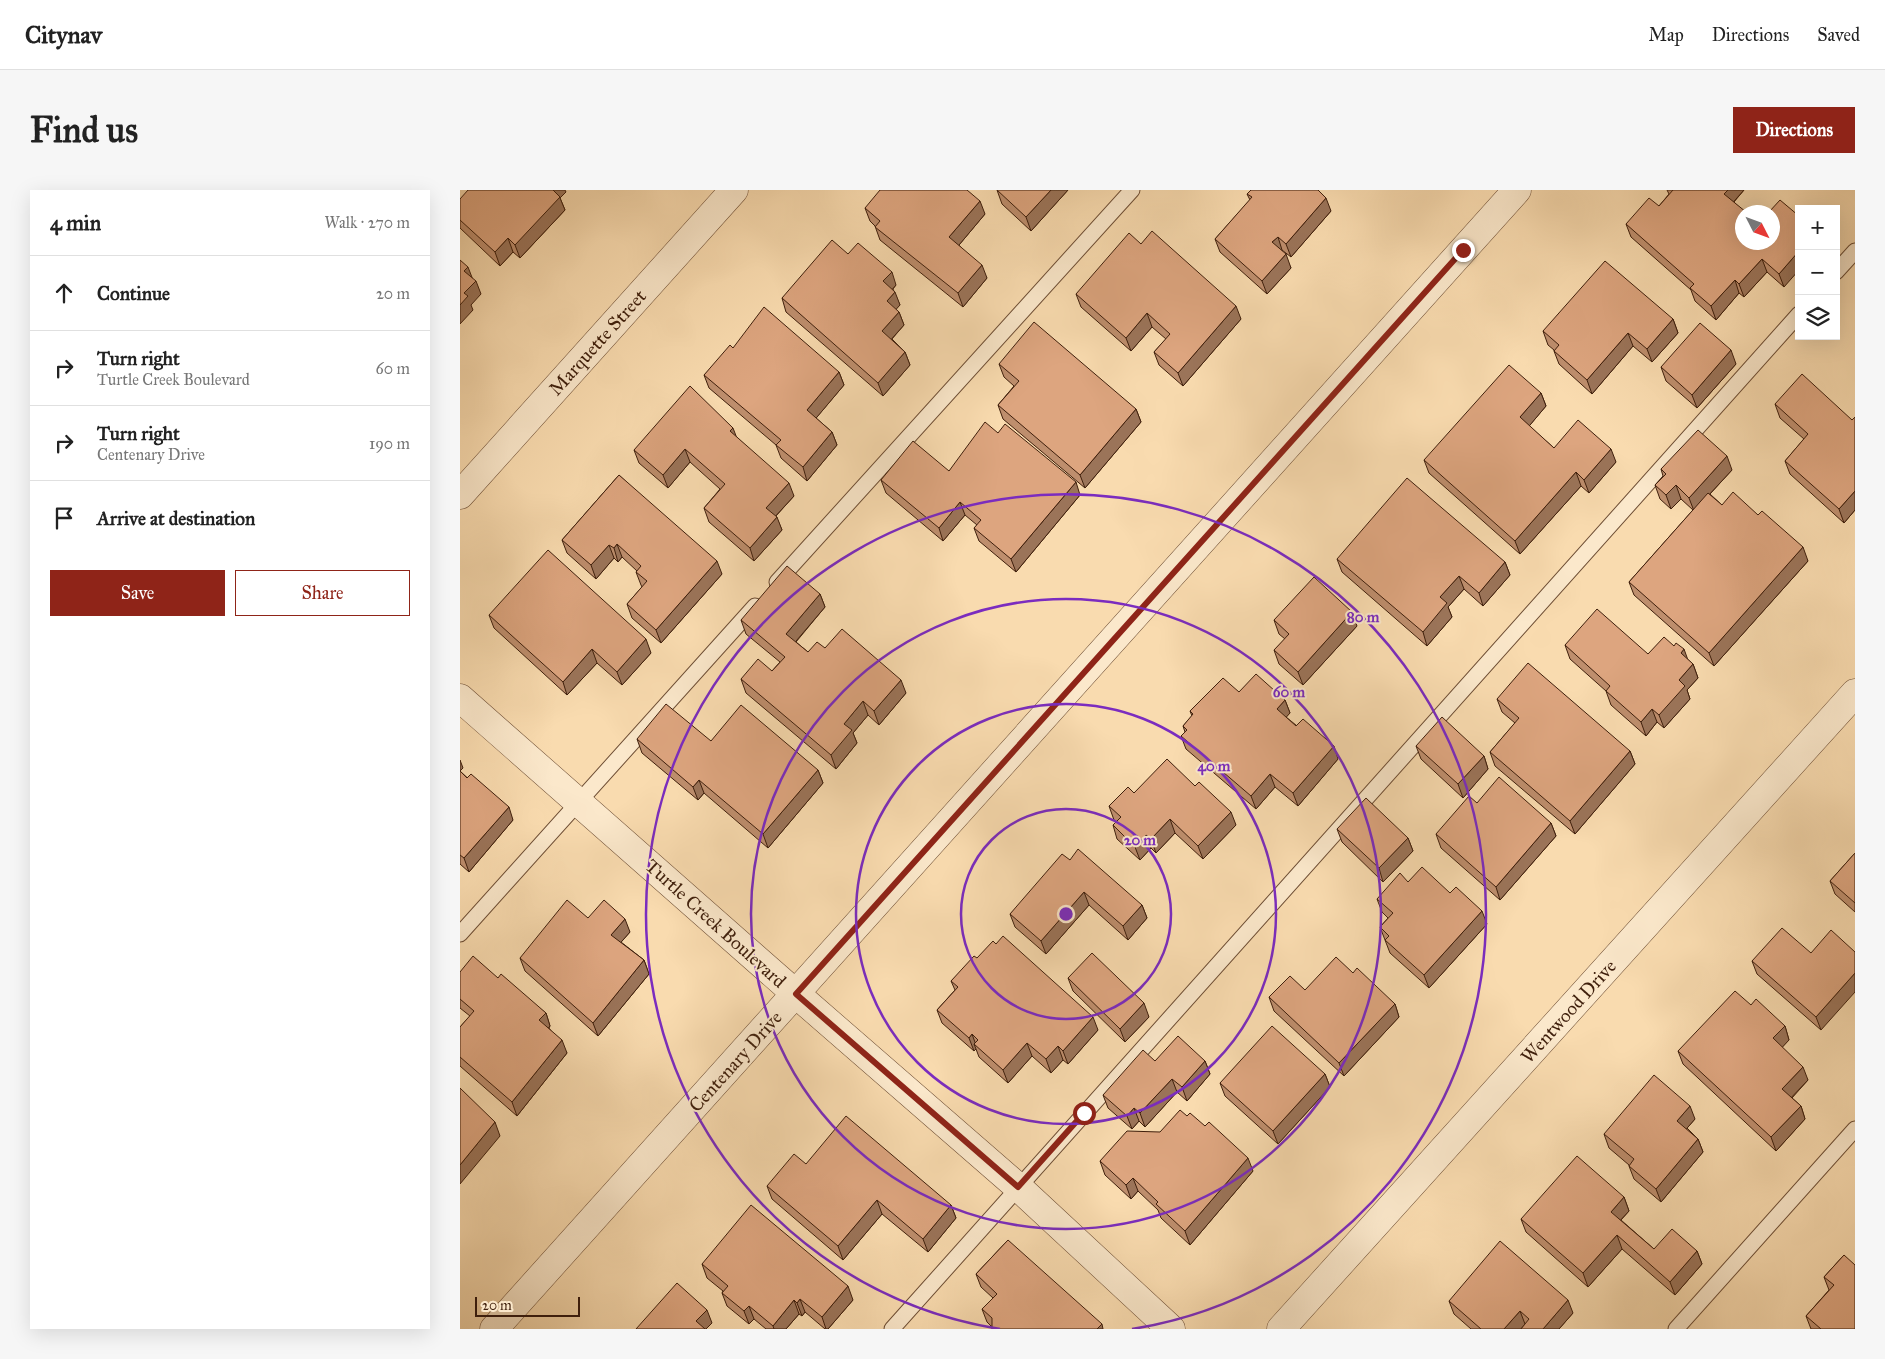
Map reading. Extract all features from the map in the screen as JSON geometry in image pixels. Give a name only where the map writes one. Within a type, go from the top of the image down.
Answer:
[{"type":"street","name":"Marquette Street","points":[[460,495],[734,190]]},
{"type":"street","name":"Centenary Drive","points":[[494,1329],[1517,190]]},
{"type":"street","name":"Wentwood Drive","points":[[1281,1329],[1855,694]]},
{"type":"street","name":"Turtle Creek Boulevard","points":[[460,698],[1018,1187],[1171,1329]]},
{"type":"lane","points":[[460,934],[578,801],[1132,190]]},
{"type":"lane","points":[[1840,268],[1855,251]]},
{"type":"lane","points":[[892,1329],[1795,318]]},
{"type":"lane","points":[[1676,1329],[1855,1129]]},
{"type":"building","points":[[468,190],[553,190],[560,197],[515,245],[508,238],[495,252],[460,220],[460,199]]},
{"type":"building","points":[[880,190],[967,190],[980,201],[949,237],[982,265],[958,293],[875,227],[880,221],[865,208]]},
{"type":"building","points":[[997,190],[1051,190],[1026,217]]},
{"type":"building","points":[[1251,190],[1318,190],[1326,198],[1286,244],[1278,237],[1272,242],[1286,254],[1262,281],[1215,239],[1252,197],[1247,194]]},
{"type":"building","points":[[1673,190],[1728,190],[1724,194],[1737,205],[1735,205],[1735,250],[1780,250],[1780,205],[1775,205],[1780,200],[1795,213],[1795,256],[1779,274],[1762,259],[1739,284],[1735,280],[1711,306],[1690,288],[1694,284],[1626,224],[1649,198],[1659,206]]},
{"type":"building","points":[[1152,231],[1236,306],[1178,373],[1154,352],[1170,334],[1147,313],[1126,338],[1076,294],[1129,233],[1141,244]]},
{"type":"building","points":[[832,240],[848,254],[858,243],[892,272],[883,281],[895,292],[887,301],[899,312],[882,331],[905,352],[878,383],[782,298]]},
{"type":"building","points":[[460,260],[468,267],[464,271],[476,281],[464,293],[468,296],[460,305]]},
{"type":"building","points":[[1605,261],[1673,319],[1647,349],[1628,333],[1587,380],[1554,351],[1559,345],[1543,331]]},
{"type":"building","points":[[764,307],[839,372],[807,410],[832,432],[803,467],[776,445],[781,440],[704,375],[730,345],[733,348]]},
{"type":"building","points":[[1034,322],[1136,409],[1080,475],[998,405],[1019,381],[999,364]]},
{"type":"building","points":[[1700,323],[1731,350],[1692,395],[1661,367]]},
{"type":"building","points":[[1509,365],[1541,393],[1520,417],[1554,448],[1578,420],[1611,449],[1584,480],[1576,472],[1515,541],[1424,460]]},
{"type":"building","points":[[1802,374],[1852,420],[1855,417],[1855,491],[1839,509],[1785,461],[1808,434],[1775,404]]},
{"type":"building","points":[[690,386],[733,428],[730,431],[789,483],[766,508],[777,517],[750,548],[704,508],[725,484],[685,449],[663,475],[634,450]]},
{"type":"building","points":[[985,422],[998,433],[1005,424],[1076,482],[1011,559],[974,528],[981,520],[960,502],[939,528],[881,480],[913,441],[949,471]]},
{"type":"building","points":[[1698,430],[1727,456],[1689,498],[1676,485],[1666,495],[1655,485],[1666,474],[1661,469]]},
{"type":"building","points":[[619,475],[717,561],[656,630],[627,604],[647,581],[636,572],[641,566],[617,544],[614,548],[609,545],[591,565],[562,540]]},
{"type":"building","points":[[1407,478],[1505,562],[1479,593],[1459,576],[1440,597],[1447,603],[1423,632],[1337,559]]},
{"type":"building","points":[[1733,492],[1758,515],[1762,511],[1803,547],[1709,653],[1629,582],[1708,493],[1722,505]]},
{"type":"building","points":[[548,550],[646,639],[617,672],[592,649],[563,682],[489,615]]},
{"type":"building","points":[[787,566],[820,594],[786,634],[808,652],[817,642],[825,648],[842,629],[901,680],[874,711],[863,701],[844,724],[852,730],[831,755],[741,679],[758,659],[772,671],[785,657],[741,620]]},
{"type":"building","points":[[1314,577],[1352,612],[1298,672],[1274,650],[1289,634],[1274,620]]},
{"type":"building","points":[[1597,609],[1648,654],[1664,637],[1674,646],[1676,643],[1684,649],[1681,653],[1693,664],[1679,680],[1685,686],[1659,715],[1652,709],[1641,722],[1606,691],[1610,686],[1565,645]]},
{"type":"building","points":[[1528,663],[1630,751],[1570,821],[1490,752],[1519,718],[1497,699]]},
{"type":"building","points":[[1256,674],[1285,700],[1277,709],[1296,726],[1303,719],[1334,746],[1293,793],[1270,774],[1251,796],[1181,736],[1187,730],[1183,726],[1193,714],[1190,711],[1223,678],[1239,692]]},
{"type":"building","points":[[666,704],[711,741],[741,705],[818,770],[763,834],[699,780],[693,787],[637,739]]},
{"type":"building","points":[[1442,717],[1484,756],[1458,784],[1416,746]]},
{"type":"building","points":[[1167,759],[1195,786],[1199,782],[1231,812],[1198,846],[1170,819],[1151,839],[1146,835],[1135,847],[1113,825],[1121,817],[1109,806],[1128,787],[1134,793]]},
{"type":"building","points":[[460,771],[467,778],[471,774],[509,807],[464,858],[460,855]]},
{"type":"building","points":[[1499,777],[1551,823],[1496,887],[1436,834],[1469,796],[1477,803]]},
{"type":"building","points":[[1366,798],[1408,838],[1379,868],[1337,829]]},
{"type":"building","points":[[1078,849],[1142,905],[1123,926],[1084,892],[1041,941],[1010,914],[1062,854],[1070,860]]},
{"type":"building","points":[[1855,853],[1855,903],[1830,881]]},
{"type":"building","points":[[1422,867],[1450,893],[1456,887],[1482,911],[1424,975],[1385,940],[1389,936],[1380,927],[1393,913],[1377,899],[1400,873],[1408,882]]},
{"type":"building","points":[[567,900],[588,918],[604,900],[625,919],[611,935],[644,960],[593,1023],[520,958]]},
{"type":"building","points":[[1782,928],[1811,953],[1831,930],[1855,952],[1855,973],[1816,1017],[1752,961]]},
{"type":"building","points":[[1003,936],[1093,1017],[1063,1051],[1058,1046],[1046,1059],[1027,1043],[1003,1070],[974,1044],[978,1040],[972,1034],[969,1038],[937,1010],[958,987],[951,981],[974,956],[977,958],[993,941],[996,944]]},
{"type":"building","points":[[1092,953],[1144,1003],[1120,1029],[1068,978]]},
{"type":"building","points":[[473,956],[498,978],[501,974],[546,1013],[539,1020],[562,1040],[512,1102],[460,1057],[460,1027],[474,1011],[460,999],[460,972]]},
{"type":"building","points":[[1336,957],[1353,973],[1357,968],[1395,1004],[1339,1063],[1269,997],[1290,976],[1305,990]]},
{"type":"building","points":[[1735,991],[1751,1005],[1756,999],[1785,1026],[1773,1038],[1803,1067],[1782,1089],[1801,1106],[1771,1137],[1678,1051]]},
{"type":"building","points":[[1272,1026],[1325,1074],[1273,1131],[1220,1083]]},
{"type":"building","points":[[1178,1036],[1205,1061],[1182,1087],[1172,1079],[1140,1113],[1134,1108],[1127,1116],[1103,1095],[1143,1050],[1155,1061]]},
{"type":"building","points":[[1654,1075],[1690,1106],[1677,1121],[1698,1139],[1656,1189],[1629,1166],[1634,1159],[1604,1134]]},
{"type":"building","points":[[460,1088],[495,1122],[460,1165]]},
{"type":"building","points":[[1180,1110],[1187,1116],[1190,1113],[1205,1126],[1209,1122],[1248,1158],[1185,1231],[1156,1204],[1158,1202],[1133,1178],[1126,1185],[1100,1161],[1127,1131],[1160,1132]]},
{"type":"building","points":[[846,1116],[951,1205],[923,1239],[877,1200],[838,1246],[767,1186],[794,1154],[806,1164]]},
{"type":"building","points":[[1577,1156],[1624,1197],[1611,1212],[1654,1249],[1672,1229],[1697,1251],[1670,1282],[1617,1235],[1583,1273],[1521,1219]]},
{"type":"building","points":[[751,1205],[848,1286],[822,1317],[800,1299],[797,1303],[794,1300],[773,1326],[749,1306],[744,1311],[722,1293],[728,1286],[702,1264]]},
{"type":"building","points":[[1008,1240],[1102,1324],[1097,1329],[992,1329],[992,1318],[982,1309],[997,1294],[976,1274]]},
{"type":"building","points":[[1500,1241],[1568,1300],[1543,1329],[1521,1329],[1529,1319],[1520,1311],[1504,1329],[1481,1329],[1449,1301]]},
{"type":"building","points":[[1844,1255],[1855,1265],[1855,1329],[1821,1329],[1806,1316],[1834,1285],[1824,1277]]},
{"type":"building","points":[[677,1283],[707,1310],[696,1321],[705,1329],[636,1329]]},
{"type":"route","points":[[1084,1113],[1018,1187],[796,994],[1463,250]]}]
